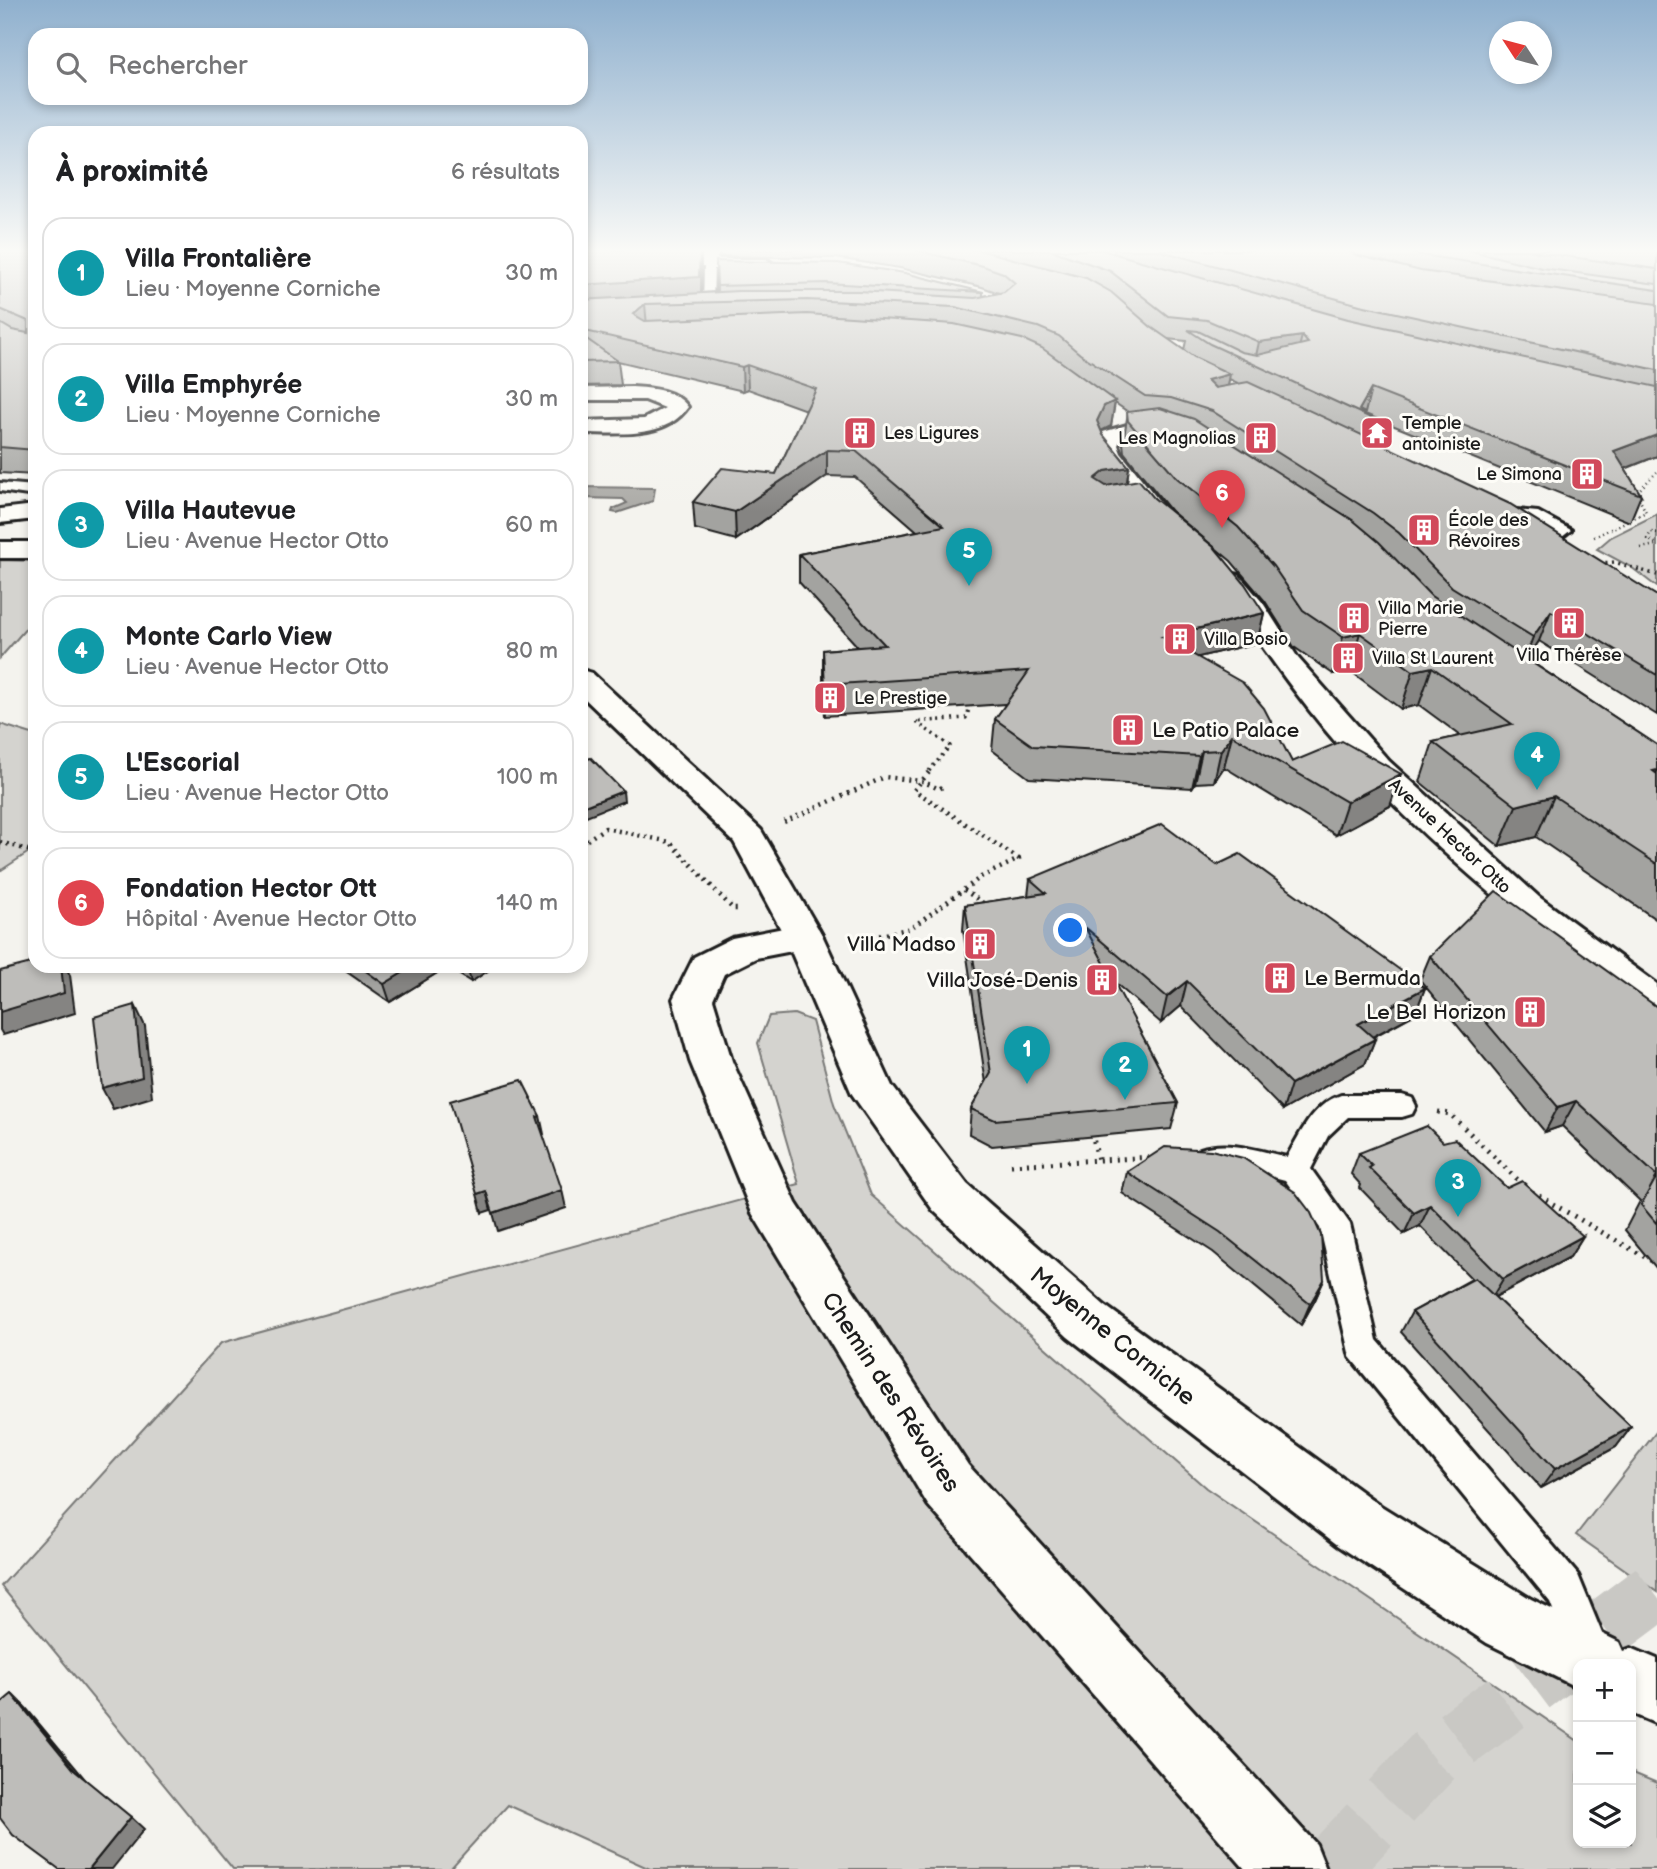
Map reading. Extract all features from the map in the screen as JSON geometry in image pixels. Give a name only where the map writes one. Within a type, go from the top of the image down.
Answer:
[{"type":"street","points":[[588,394],[654,396],[670,400],[678,407],[672,415],[655,423],[588,427]]},
{"type":"street","points":[[1185,540],[1134,500],[1107,445],[1111,436],[1126,424],[1159,430],[1198,443]]},
{"type":"street","points":[[1479,508],[1546,542],[1605,562]]},
{"type":"street","points":[[9,520],[28,532]]},
{"type":"street","points":[[0,551],[28,550]]},
{"type":"street","name":"Avenue Hector Otto","points":[[1212,562],[1253,610],[1286,663],[1377,768],[1525,905],[1657,1005]]},
{"type":"street","name":"Moyenne Corniche","points":[[588,685],[763,831],[826,940],[874,1094],[950,1196],[1086,1321],[1360,1526],[1508,1621],[1586,1659]]},
{"type":"street","name":"Chemin des Révoires","points":[[826,940],[746,947],[708,966],[693,999],[711,1061],[776,1213],[948,1485],[1291,1869]]},
{"type":"street","name":"Moyenne Corniche","points":[[1636,1682],[1657,1692]]},
{"type":"lane","points":[[0,487],[28,490]]},
{"type":"lane","points":[[1296,1171],[1317,1129],[1342,1106],[1402,1106]]},
{"type":"lane","points":[[1166,1156],[1242,1158],[1296,1171],[1335,1224],[1362,1347],[1564,1589],[1602,1659]]},
{"type":"path","points":[[1601,533],[1646,512],[1636,493],[1657,472]]},
{"type":"path","points":[[1657,533],[1651,532],[1647,539],[1657,544]]},
{"type":"path","points":[[1641,548],[1657,544]]},
{"type":"path","points":[[1605,562],[1657,575]]},
{"type":"path","points":[[826,940],[911,928],[981,877],[1019,859],[914,790],[950,746],[916,722],[966,718],[973,698]]},
{"type":"path","points":[[763,831],[885,777],[922,781],[939,789],[944,786]]},
{"type":"path","points":[[588,839],[605,828],[670,842],[733,909],[747,908]]},
{"type":"path","points":[[0,842],[28,850]]},
{"type":"path","points":[[964,890],[998,913]]},
{"type":"path","points":[[1402,1106],[1450,1114],[1488,1154],[1528,1189],[1657,1264]]},
{"type":"path","points":[[1088,1119],[1098,1160]]},
{"type":"path","points":[[1011,1165],[1166,1156]]},
{"type":"shaded area","points":[[588,487],[655,488],[653,501],[617,513],[612,512],[627,503],[623,499],[588,498]]},
{"type":"shaded area","points":[[1657,514],[1657,587],[1631,567],[1597,549],[1611,537]]},
{"type":"shaded area","points":[[0,560],[28,561],[28,626],[0,658]]},
{"type":"shaded area","points":[[0,724],[28,733],[28,853],[0,871]]},
{"type":"shaded area","points":[[794,1014],[812,1021],[834,1104],[871,1195],[1206,1488],[1573,1738],[1573,1848],[1636,1848],[1636,1774],[1657,1783],[1657,1869],[650,1869],[508,1805],[450,1869],[233,1869],[1,1586],[221,1343],[799,1184],[758,1043],[769,1016]]},
{"type":"shaded area","points":[[1657,1431],[1657,1592],[1576,1535]]},
{"type":"building","points":[[0,337],[28,337],[28,449],[0,447]]},
{"type":"building","points":[[612,337],[1014,337],[1042,348],[1115,401],[1104,406],[1097,421],[1103,435],[1129,467],[1105,471],[1095,479],[1106,486],[1139,480],[1154,498],[1215,548],[1245,584],[1264,613],[1162,637],[1243,683],[1264,708],[1292,762],[1342,741],[1401,774],[1347,802],[1232,735],[1221,750],[1202,751],[1199,756],[1033,746],[995,719],[1029,671],[825,685],[823,650],[885,645],[799,554],[944,526],[856,451],[827,450],[735,512],[693,502],[722,468],[776,474],[816,389],[747,365],[742,367]]},
{"type":"building","points":[[1060,337],[1166,337],[1194,357],[1230,374],[1207,380],[1215,388],[1248,382],[1510,504],[1657,596],[1657,675],[1551,611],[1533,637],[1452,587],[1399,533],[1373,513],[1212,411],[1171,398],[1145,396],[1080,354]]},
{"type":"building","points":[[1199,337],[1211,337],[1241,352],[1258,355],[1308,343],[1303,337],[1431,337],[1657,387],[1657,435],[1614,451],[1641,495],[1371,389],[1359,410],[1371,418]]},
{"type":"building","points":[[1248,337],[1293,337],[1259,342]]},
{"type":"building","points":[[1507,337],[1657,337],[1657,370]]},
{"type":"building","points":[[588,340],[618,361],[588,362]]},
{"type":"building","points":[[1160,408],[1194,419],[1354,521],[1379,542],[1431,596],[1657,745],[1657,770],[1653,771],[1657,774],[1657,864],[1554,796],[1516,806],[1433,742],[1512,724],[1432,667],[1413,671],[1360,633],[1343,637],[1303,610],[1273,566],[1238,527],[1177,478],[1128,421],[1127,412]]},
{"type":"building","points":[[591,758],[623,791],[588,805],[588,759]]},
{"type":"building","points":[[1162,824],[1217,865],[1240,854],[1425,988],[1358,1024],[1375,1039],[1291,1084],[1187,981],[1167,997],[1085,927],[1178,1103],[995,1120],[971,1109],[991,1073],[965,905],[1046,893],[1030,879]]},
{"type":"building","name":"Le Bel Horizon","points":[[1496,891],[1657,1007],[1657,1176],[1576,1101],[1558,1107],[1430,956]]},
{"type":"building","points":[[28,964],[28,973],[62,973],[64,993],[0,1012],[0,971]]},
{"type":"building","points":[[369,973],[402,973],[384,984]]},
{"type":"building","points":[[135,1005],[142,1077],[102,1088],[94,1017]]},
{"type":"building","points":[[522,1080],[540,1116],[537,1117],[562,1190],[493,1213],[486,1191],[477,1194],[450,1101]]},
{"type":"building","points":[[1427,1126],[1443,1142],[1455,1139],[1507,1188],[1522,1181],[1583,1236],[1503,1279],[1430,1205],[1414,1213],[1369,1168],[1372,1166],[1359,1153]]},
{"type":"building","points":[[1165,1147],[1211,1150],[1243,1158],[1295,1192],[1311,1213],[1321,1235],[1324,1280],[1310,1304],[1220,1232],[1127,1172]]},
{"type":"building","points":[[1657,1176],[1657,1224],[1641,1205]]},
{"type":"building","points":[[1475,1278],[1631,1427],[1555,1469],[1412,1312]]},
{"type":"building","points":[[12,1694],[75,1771],[131,1817],[89,1869],[59,1869],[13,1835],[0,1818],[0,1704]]},
{"type":"tunnel","points":[[1328,1869],[1432,1758],[1657,1590]]},
{"type":"place","name":"Les Ligures","points":[[860,433]]},
{"type":"place","name":"Temple antoiniste","points":[[1377,433]]},
{"type":"place","name":"Les Magnolias","points":[[1261,438]]},
{"type":"place","name":"Le Simona","points":[[1587,474]]},
{"type":"place","name":"Fondation Hector Ott","points":[[1222,528]]},
{"type":"place","name":"École des Révoires","points":[[1424,530]]},
{"type":"place","name":"L'Escorial","points":[[969,586]]},
{"type":"place","name":"Villa Marie Pierre","points":[[1354,618]]},
{"type":"place","name":"Villa Thérèse","points":[[1569,623]]},
{"type":"place","name":"Villa Bosio","points":[[1180,639]]},
{"type":"place","name":"Villa St Laurent","points":[[1348,658]]},
{"type":"place","name":"Le Prestige","points":[[830,698]]},
{"type":"place","name":"Le Patio Palace","points":[[1128,730]]},
{"type":"place","name":"Monte Carlo View","points":[[1537,790]]},
{"type":"place","name":"Villa Madso","points":[[980,944]]},
{"type":"place","name":"Le Bermuda","points":[[1280,978]]},
{"type":"place","name":"Villa José-Denis","points":[[1102,980]]},
{"type":"place","name":"Le Bel Horizon","points":[[1530,1012]]},
{"type":"place","name":"Villa Frontalière","points":[[1027,1084]]},
{"type":"place","name":"Villa Emphyrée","points":[[1125,1100]]},
{"type":"place","name":"Villa Hautevue","points":[[1458,1217]]}]
